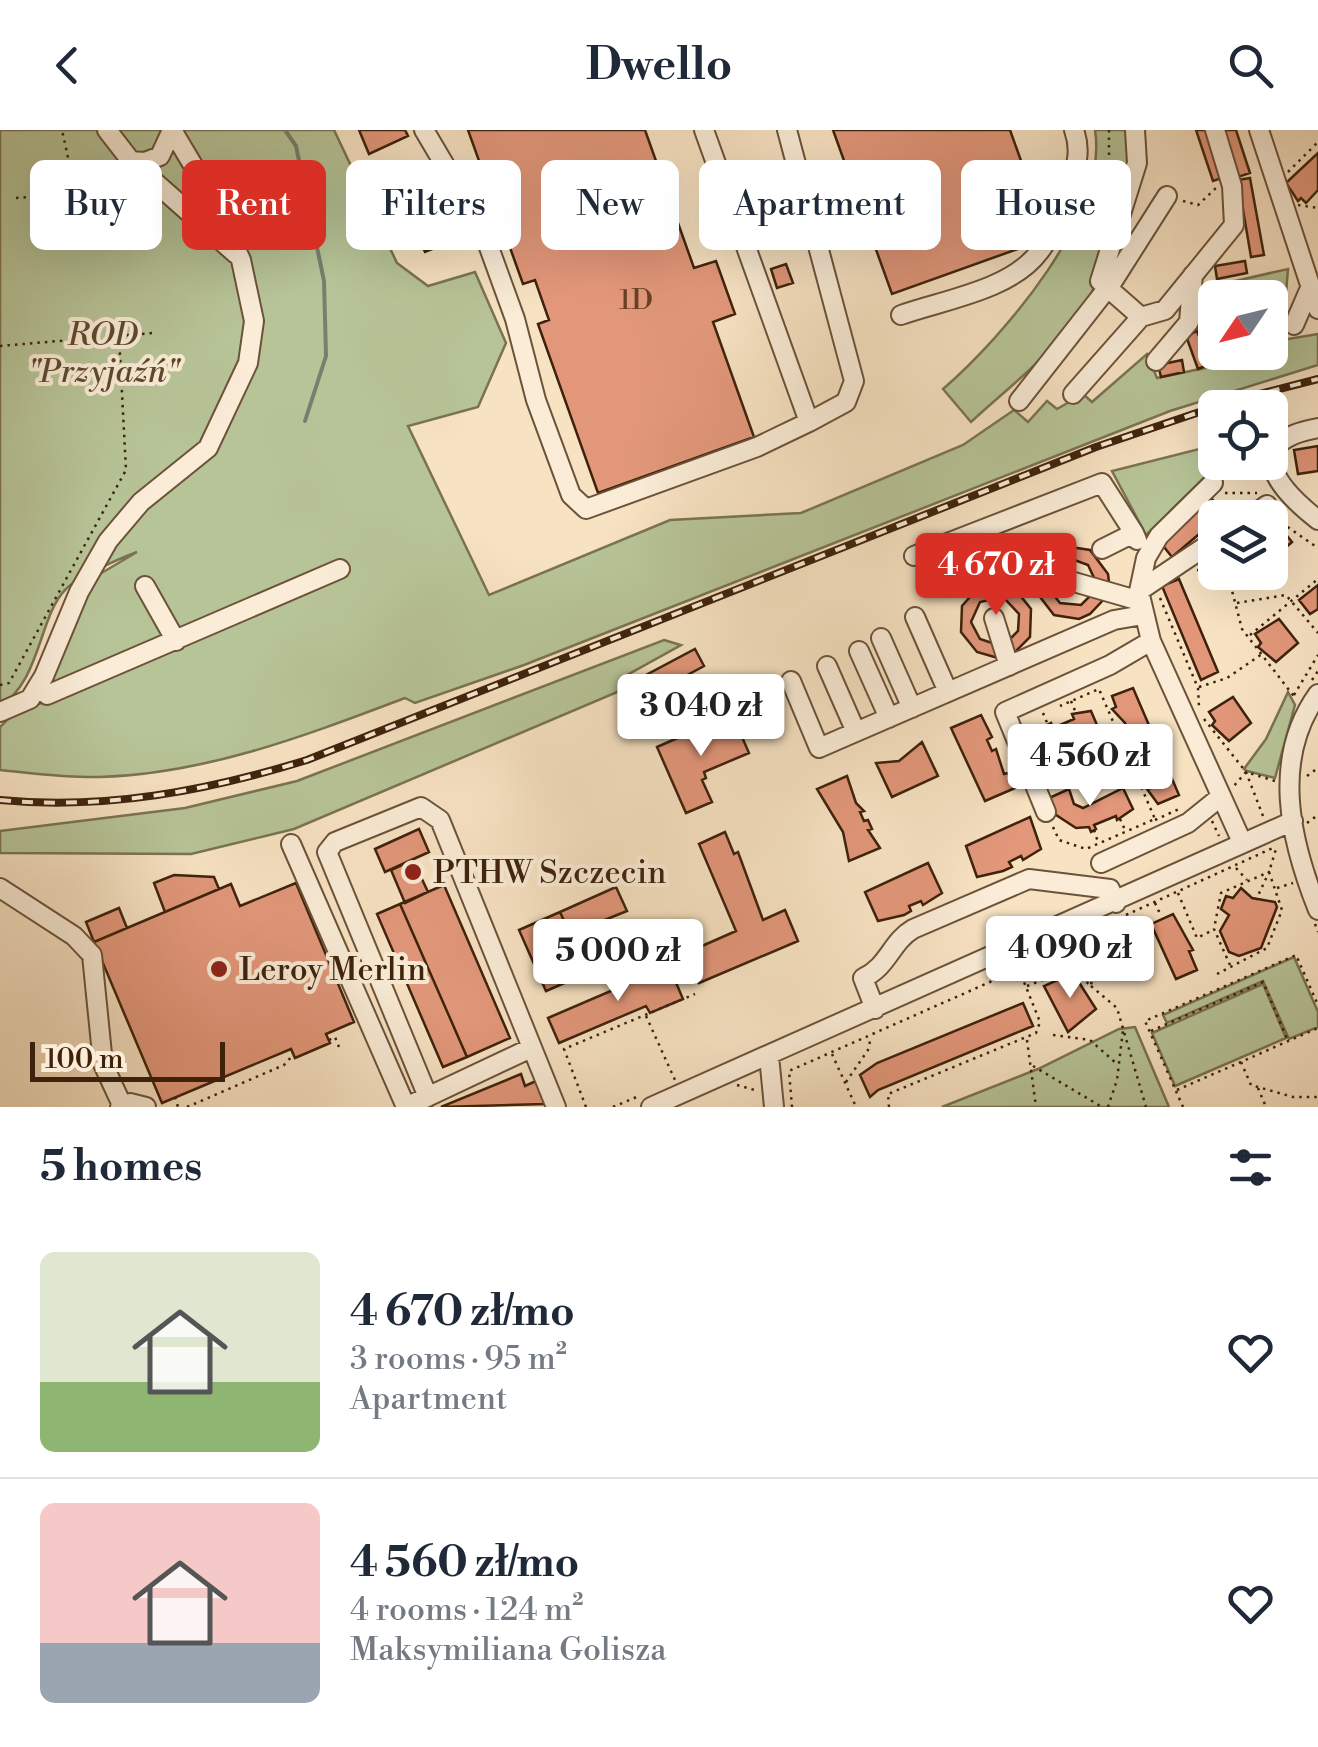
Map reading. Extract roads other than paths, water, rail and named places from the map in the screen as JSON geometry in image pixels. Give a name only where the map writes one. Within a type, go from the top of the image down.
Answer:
[{"type":"street","points":[[107,130],[130,160]]},
{"type":"street","points":[[150,160],[160,156],[172,130]]},
{"type":"street","points":[[38,697],[37,671],[91,566],[141,502],[208,448],[240,386],[254,321],[241,260],[222,216],[172,130]]},
{"type":"street","points":[[424,130],[482,228],[571,495],[586,509],[757,447],[846,402],[854,380],[787,130]]},
{"type":"street","points":[[704,130],[808,422]]},
{"type":"street","points":[[900,316],[1003,279],[1035,258],[1050,234],[1076,168],[1079,149],[1074,130]]},
{"type":"street","points":[[1135,130],[1137,163],[1101,277],[1106,290],[1141,317]]},
{"type":"street","points":[[1072,394],[1141,317],[1165,310],[1234,225],[1231,180],[1215,130]]},
{"type":"street","points":[[1259,130],[1318,309]]},
{"type":"street","points":[[162,189],[241,260]]},
{"type":"street","points":[[1019,401],[1106,290],[1168,196]]},
{"type":"street","points":[[1156,360],[1189,322],[1193,275]]},
{"type":"street","points":[[1294,325],[1310,288]]},
{"type":"street","points":[[1318,428],[1290,433],[1277,446],[1273,458],[1281,490],[1318,520]]},
{"type":"street","points":[[914,556],[1102,483],[1146,558]]},
{"type":"street","points":[[1210,488],[1159,536],[1146,558],[1144,597],[1151,641],[1225,797],[1242,842]]},
{"type":"street","points":[[1102,549],[1134,534]]},
{"type":"street","points":[[791,681],[819,748],[1114,620],[1198,554]]},
{"type":"street","points":[[0,712],[340,569]]},
{"type":"street","points":[[1074,582],[1144,597]]},
{"type":"street","points":[[145,586],[176,641]]},
{"type":"street","points":[[915,618],[948,692]]},
{"type":"street","points":[[994,618],[1009,666]]},
{"type":"street","points":[[881,638],[912,708]]},
{"type":"street","points":[[1046,812],[1005,712],[1110,665],[1151,641]]},
{"type":"street","points":[[859,651],[889,718]]},
{"type":"street","points":[[827,666],[856,732]]},
{"type":"street","points":[[1318,694],[1291,752],[1299,823],[1318,910]]},
{"type":"street","points":[[1100,853],[1188,823],[1225,797]]},
{"type":"street","points":[[428,1096],[327,852],[335,842],[410,808],[433,811],[556,1107]]},
{"type":"street","points":[[651,1107],[876,1010],[1242,842],[1299,823]]},
{"type":"street","points":[[291,844],[406,1107],[531,1048]]},
{"type":"street","points":[[876,1010],[863,978],[884,967],[905,934],[927,923],[1029,878],[1110,889],[1116,902]]},
{"type":"street","points":[[0,888],[74,936],[92,955],[103,1064],[121,1106],[130,1102],[146,1107]]},
{"type":"street","points":[[769,1056],[774,1107]]},
{"type":"waterway","points":[[285,130],[296,146],[324,281],[326,356],[305,421]]},
{"type":"railway","points":[[0,800],[117,800],[194,789],[307,760],[1096,447],[1232,401],[1318,379]]},
{"type":"place","name":"PTHW Szczecin","points":[[413,872]]},
{"type":"place","name":"Leroy Merlin","points":[[219,969]]},
{"type":"park label","name":"ROD \"Przyjaźń\"","points":[[103,352]]}]
